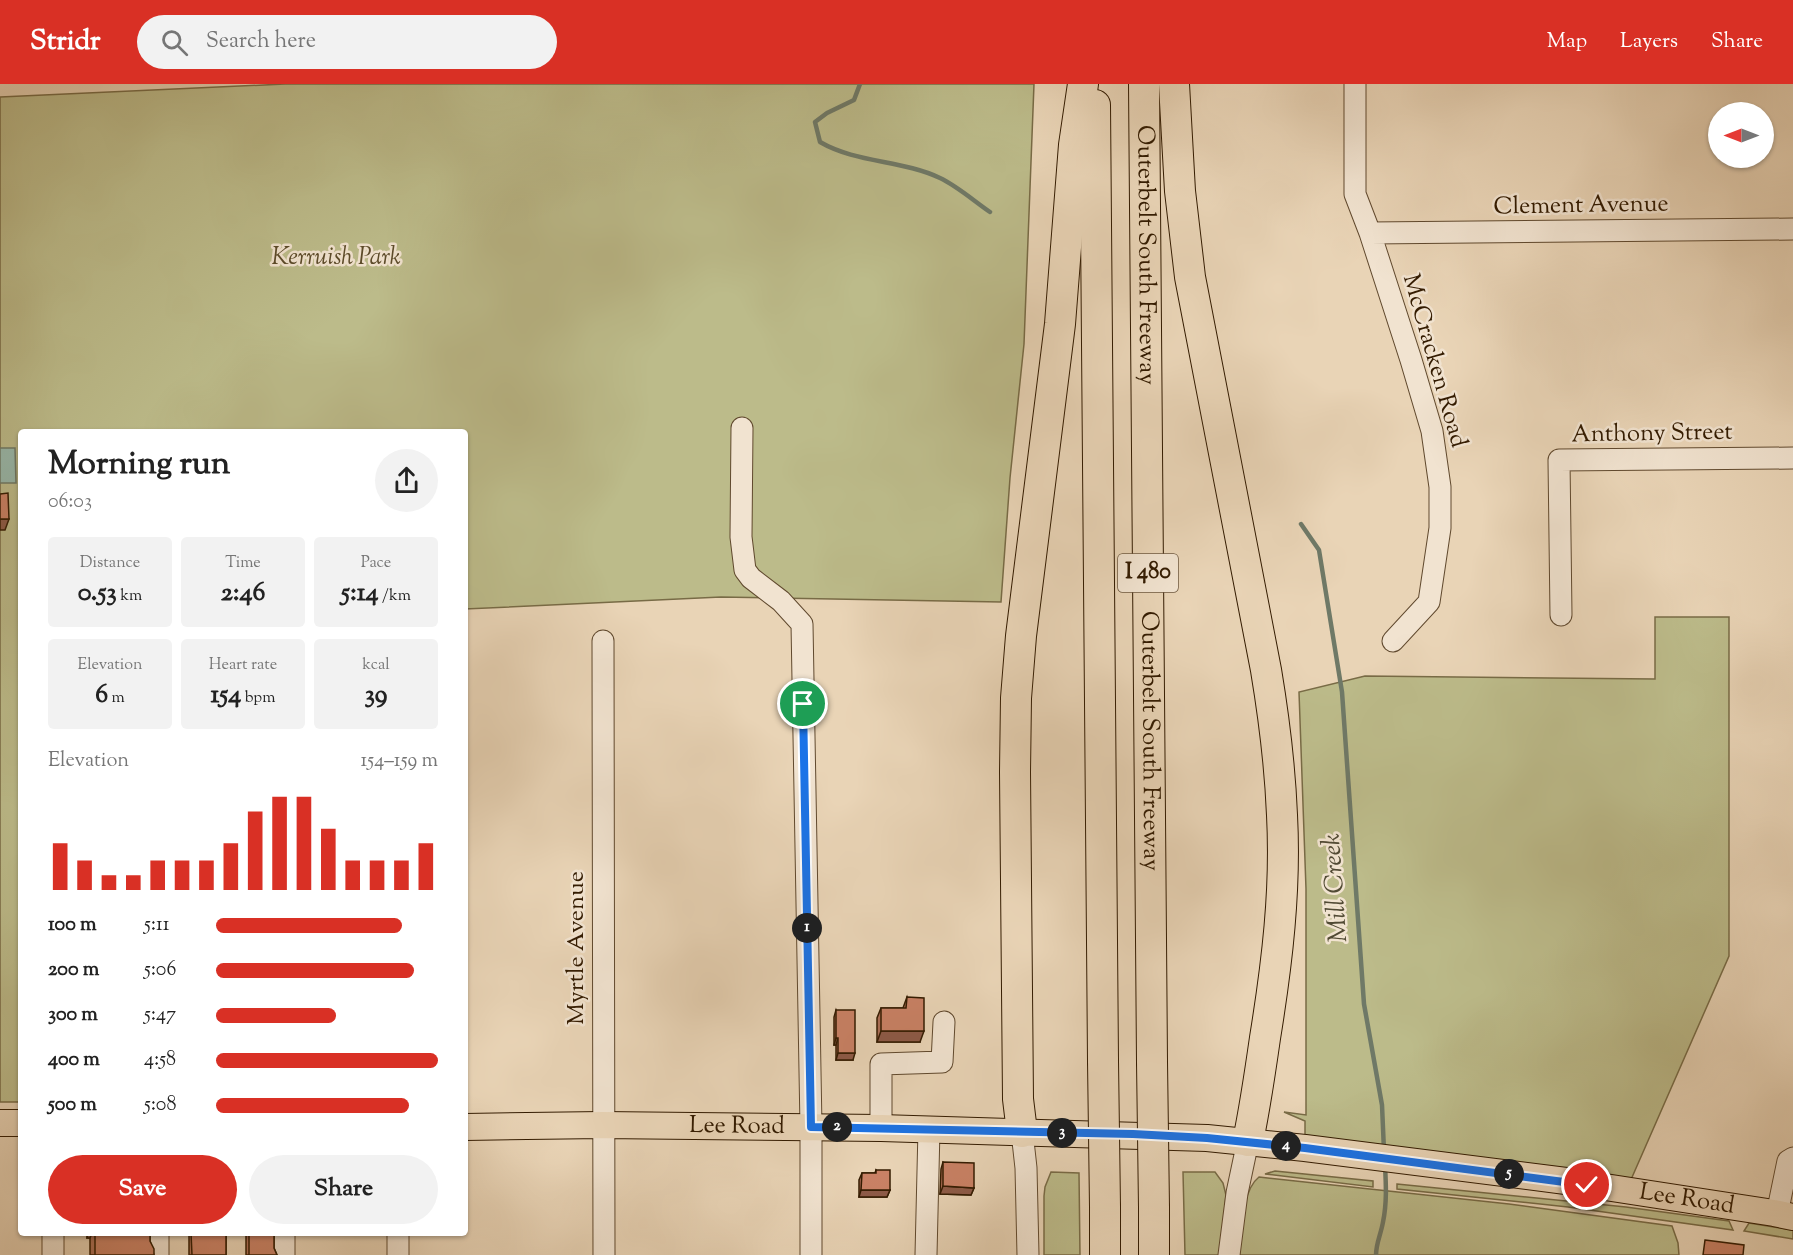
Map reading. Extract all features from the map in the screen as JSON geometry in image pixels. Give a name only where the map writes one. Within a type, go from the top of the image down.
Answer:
[{"type":"highway","points":[[1022,1132],[1018,1099],[1016,698],[1022,626],[1061,314],[1074,145],[1083,84]]},
{"type":"highway","name":"Outerbelt South Freeway","points":[[1095,84],[1105,1255]]},
{"type":"highway","name":"Outerbelt South Freeway","points":[[1144,84],[1155,1255]]},
{"type":"highway","points":[[1174,84],[1179,182],[1186,248],[1266,670],[1276,732],[1281,790],[1283,848],[1278,941],[1257,1100],[1248,1142]]},
{"type":"main road","points":[[0,1122],[18,1122]]},
{"type":"main road","name":"Lee Road","points":[[468,1127],[602,1125],[811,1127],[1169,1136],[1305,1148],[1566,1181],[1785,1216]]},
{"type":"street","name":"McCracken Road","points":[[1355,84],[1355,194],[1370,233],[1432,431],[1440,487],[1440,528],[1429,602],[1393,641]]},
{"type":"street","name":"Clement Avenue","points":[[1370,233],[1793,229]]},
{"type":"street","points":[[742,428],[741,537],[745,570],[751,578],[781,601],[802,624],[811,1127],[811,1255]]},
{"type":"street","name":"Anthony Street","points":[[1561,615],[1559,460],[1793,458]]},
{"type":"street","name":"Myrtle Avenue","points":[[603,641],[604,1255]]},
{"type":"street","points":[[881,1128],[881,1064],[942,1062],[944,1022]]},
{"type":"street","points":[[926,1255],[929,1129]]},
{"type":"street","points":[[1022,1132],[1026,1168],[1028,1255]]},
{"type":"street","points":[[1229,1255],[1236,1202],[1248,1142]]},
{"type":"street","points":[[1785,1216],[1788,1161],[1793,1158]]},
{"type":"street","points":[[52,1236],[52,1255]]},
{"type":"street","points":[[158,1236],[158,1255]]},
{"type":"street","points":[[284,1236],[284,1255]]},
{"type":"street","points":[[398,1236],[398,1255]]},
{"type":"green space","name":"Kerruish Park","points":[[285,84],[1034,84],[1024,344],[1010,478],[1001,602],[721,597],[468,609],[468,429],[18,429],[18,1102],[0,1102],[0,97]]},
{"type":"green space","points":[[1655,617],[1729,617],[1729,956],[1626,1191],[1305,1148],[1305,1121],[1284,1112],[1306,1115],[1306,889],[1299,692],[1365,676],[1655,679]]},
{"type":"green space","points":[[1275,1171],[1373,1181],[1373,1187],[1265,1174]]},
{"type":"green space","points":[[1051,1172],[1079,1173],[1080,1255],[1044,1255],[1044,1196]]},
{"type":"green space","points":[[1183,1172],[1215,1172],[1223,1183],[1226,1195],[1220,1255],[1185,1255]]},
{"type":"green space","points":[[1259,1177],[1509,1204],[1672,1226],[1678,1243],[1679,1255],[1239,1255],[1246,1202],[1253,1183]]},
{"type":"green space","points":[[1397,1184],[1626,1207],[1729,1221],[1733,1230],[1568,1207],[1397,1189]]},
{"type":"green space","points":[[1749,1223],[1793,1230],[1793,1239],[1744,1231]]},
{"type":"shaded area","points":[[0,448],[15,448],[16,483],[0,483]]},
{"type":"building","points":[[8,493],[9,519],[0,519],[0,494]]},
{"type":"building","points":[[907,997],[924,998],[924,1031],[881,1031],[881,1008],[906,1008]]},
{"type":"building","points":[[836,1010],[855,1010],[855,1053],[838,1053]]},
{"type":"building","points":[[943,1162],[974,1163],[974,1188],[943,1186]]},
{"type":"building","points":[[876,1170],[890,1170],[890,1190],[861,1190],[862,1173],[876,1173]]},
{"type":"building","points":[[95,1236],[150,1236],[154,1249],[154,1255],[95,1255]]},
{"type":"building","points":[[191,1236],[226,1236],[226,1255],[192,1255]]},
{"type":"building","points":[[249,1236],[274,1236],[274,1248],[277,1255],[249,1255]]},
{"type":"building","points":[[1705,1240],[1744,1245],[1743,1255],[1703,1255]]},
{"type":"waterway","points":[[860,84],[854,100],[827,113],[815,122],[820,142],[849,154],[910,168],[940,178],[990,212]]},
{"type":"waterway","name":"Mill Creek","points":[[1301,524],[1319,550],[1342,692],[1364,1004],[1382,1105],[1384,1151]]},
{"type":"waterway","name":"Mill Creek","points":[[1376,1255],[1385,1208],[1385,1165]]},
{"type":"route","points":[[803,704],[811,1127],[1133,1134],[1207,1138],[1305,1148],[1587,1185]]}]
